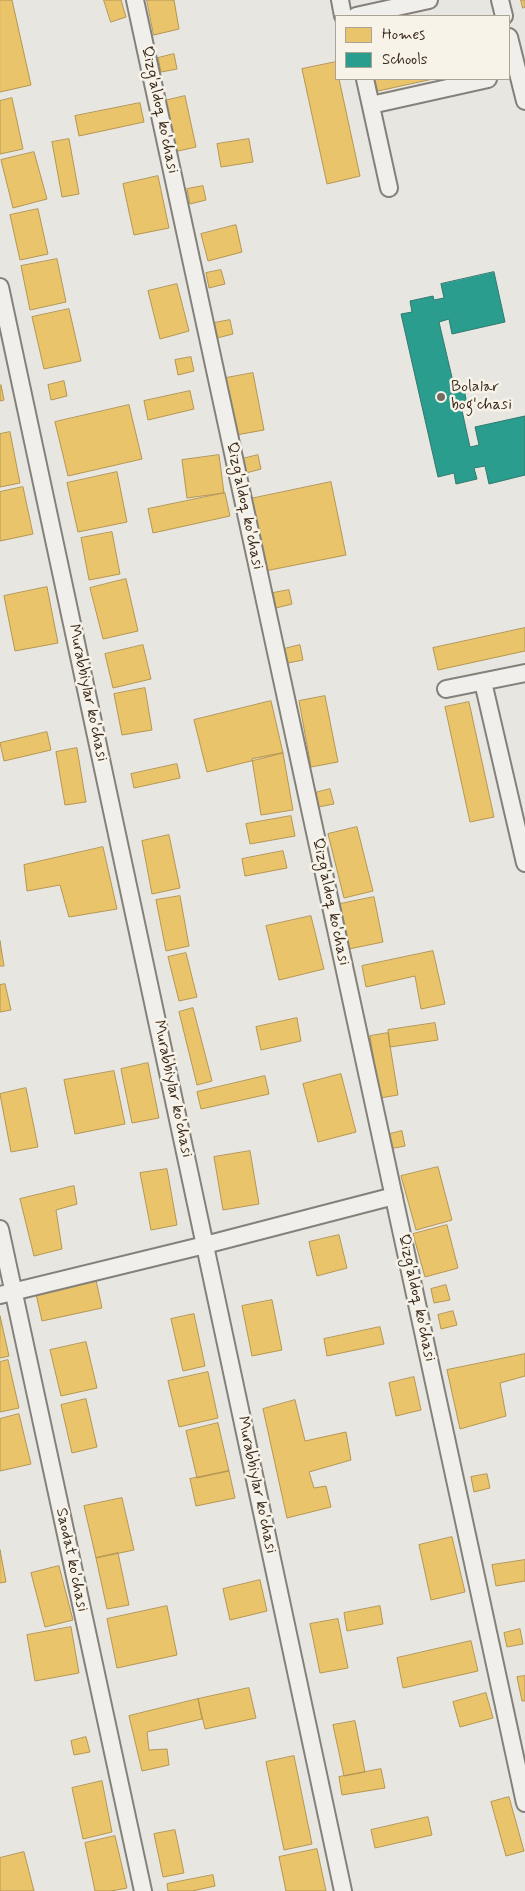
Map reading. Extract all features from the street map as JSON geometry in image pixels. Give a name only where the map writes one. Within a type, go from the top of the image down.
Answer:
[{"type":"street","name":"Qizg'aldoq ko'chasi","points":[[135,0],[525,1803]]},
{"type":"street","points":[[340,0],[343,15]]},
{"type":"street","points":[[361,15],[429,0]]},
{"type":"street","points":[[500,0],[504,15]]},
{"type":"street","points":[[510,45],[513,73],[525,101]]},
{"type":"street","points":[[365,80],[389,188]]},
{"type":"street","points":[[371,105],[484,80]]},
{"type":"street","name":"Murabbiylar ko'chasi","points":[[0,287],[343,1891]]},
{"type":"street","points":[[446,689],[525,673]]},
{"type":"street","points":[[483,682],[518,802],[525,863]]},
{"type":"street","points":[[7,1293],[205,1245],[394,1196]]},
{"type":"street","name":"Saodat ko'chasi","points":[[0,1229],[7,1293],[142,1891]]},
{"type":"building: Homes","points":[[0,0],[12,0],[31,85],[0,92]]},
{"type":"building: Homes","points":[[104,0],[121,0],[126,17],[111,22]]},
{"type":"building: Homes","points":[[147,0],[174,0],[179,29],[154,35]]},
{"type":"building: Homes","points":[[521,0],[525,0],[525,7],[523,8]]},
{"type":"building: Homes","points":[[174,54],[177,69],[161,72],[158,58]]},
{"type":"building: Homes","points":[[335,62],[335,80],[339,80],[360,176],[327,184],[302,69]]},
{"type":"building: Homes","points":[[375,80],[428,80],[378,91]]},
{"type":"building: Homes","points":[[185,96],[196,147],[174,152],[164,101]]},
{"type":"building: Homes","points":[[12,98],[23,149],[0,154],[0,101]]},
{"type":"building: Homes","points":[[140,103],[144,122],[79,136],[75,116]]},
{"type":"building: Homes","points":[[69,139],[79,194],[62,197],[52,142]]},
{"type":"building: Homes","points":[[249,139],[253,162],[221,167],[217,144]]},
{"type":"building: Homes","points":[[34,152],[47,199],[13,208],[1,160]]},
{"type":"building: Homes","points":[[158,176],[169,228],[134,235],[123,184]]},
{"type":"building: Homes","points":[[203,186],[206,200],[190,204],[187,189]]},
{"type":"building: Homes","points":[[38,209],[48,254],[20,260],[10,215]]},
{"type":"building: Homes","points":[[236,225],[242,252],[208,261],[201,234]]},
{"type":"building: Homes","points":[[57,259],[66,302],[30,310],[21,266]]},
{"type":"building: Homes","points":[[221,270],[225,284],[209,288],[206,273]]},
{"type":"building: Homes","points":[[177,284],[189,331],[160,339],[148,291]]},
{"type":"building: Homes","points":[[69,309],[81,361],[44,369],[32,317]]},
{"type":"building: Homes","points":[[230,320],[233,334],[217,338],[214,323]]},
{"type":"building: Homes","points":[[191,357],[194,371],[178,375],[175,360]]},
{"type":"building: Homes","points":[[253,373],[264,430],[236,435],[226,378]]},
{"type":"building: Homes","points":[[64,381],[67,396],[51,400],[48,385]]},
{"type":"building: Homes","points":[[0,386],[4,400],[0,401]]},
{"type":"building: Homes","points":[[190,391],[194,409],[148,420],[144,401]]},
{"type":"building: Homes","points":[[129,405],[142,459],[68,476],[55,422]]},
{"type":"building: Homes","points":[[10,432],[20,483],[0,487],[0,434]]},
{"type":"building: Homes","points":[[219,455],[224,493],[187,498],[182,460]]},
{"type":"building: Homes","points":[[258,455],[261,469],[246,473],[242,459]]},
{"type":"building: Homes","points":[[117,472],[127,522],[78,532],[67,483]]},
{"type":"building: Homes","points":[[331,482],[346,555],[265,571],[250,499]]},
{"type":"building: Homes","points":[[23,487],[33,534],[0,541],[0,492]]},
{"type":"building: Homes","points":[[225,493],[230,516],[153,533],[148,509]]},
{"type":"building: Homes","points":[[112,532],[120,574],[89,580],[81,538]]},
{"type":"building: Homes","points":[[126,579],[138,631],[103,639],[90,588]]},
{"type":"building: Homes","points":[[47,587],[58,643],[15,651],[4,596]]},
{"type":"building: Homes","points":[[289,590],[292,604],[276,608],[273,593]]},
{"type":"building: Homes","points":[[525,628],[525,651],[438,670],[433,648]]},
{"type":"building: Homes","points":[[143,645],[151,679],[113,688],[105,654]]},
{"type":"building: Homes","points":[[300,645],[303,660],[288,663],[284,649]]},
{"type":"building: Homes","points":[[145,688],[152,730],[122,735],[114,694]]},
{"type":"building: Homes","points":[[325,696],[338,762],[311,767],[299,701]]},
{"type":"building: Homes","points":[[271,701],[283,753],[207,772],[194,720]]},
{"type":"building: Homes","points":[[469,702],[494,817],[470,822],[445,707]]},
{"type":"building: Homes","points":[[47,732],[51,750],[4,761],[0,743]]},
{"type":"building: Homes","points":[[77,748],[86,802],[65,805],[56,752]]},
{"type":"building: Homes","points":[[283,753],[293,810],[261,815],[252,759]]},
{"type":"building: Homes","points":[[177,764],[180,778],[134,788],[131,774]]},
{"type":"building: Homes","points":[[330,789],[334,804],[318,807],[315,793]]},
{"type":"building: Homes","points":[[291,816],[295,836],[250,844],[246,824]]},
{"type":"building: Homes","points":[[357,827],[373,891],[344,898],[328,834]]},
{"type":"building: Homes","points":[[169,835],[180,888],[152,894],[142,841]]},
{"type":"building: Homes","points":[[103,847],[117,909],[69,917],[60,885],[27,891],[24,865]]},
{"type":"building: Homes","points":[[283,851],[287,868],[245,876],[242,859]]},
{"type":"building: Homes","points":[[180,896],[189,946],[166,951],[156,900]]},
{"type":"building: Homes","points":[[374,897],[383,942],[349,949],[340,904]]},
{"type":"building: Homes","points":[[311,916],[324,969],[279,980],[266,926]]},
{"type":"building: Homes","points":[[0,941],[4,966],[0,966]]},
{"type":"building: Homes","points":[[433,951],[445,1004],[421,1009],[415,976],[366,987],[362,966]]},
{"type":"building: Homes","points":[[186,953],[197,997],[179,1001],[168,957]]},
{"type":"building: Homes","points":[[5,984],[11,1010],[0,1012],[0,985]]},
{"type":"building: Homes","points":[[193,1008],[212,1081],[197,1085],[179,1012]]},
{"type":"building: Homes","points":[[297,1018],[301,1041],[261,1050],[256,1027]]},
{"type":"building: Homes","points":[[435,1023],[438,1040],[390,1047],[388,1030]]},
{"type":"building: Homes","points":[[388,1033],[398,1095],[380,1098],[370,1036]]},
{"type":"building: Homes","points":[[148,1063],[159,1118],[132,1123],[121,1069]]},
{"type":"building: Homes","points":[[114,1071],[125,1124],[75,1134],[64,1080]]},
{"type":"building: Homes","points":[[341,1074],[356,1132],[318,1142],[303,1084]]},
{"type":"building: Homes","points":[[265,1076],[269,1094],[201,1109],[197,1092]]},
{"type":"building: Homes","points":[[26,1088],[38,1147],[11,1152],[0,1094]]},
{"type":"building: Homes","points":[[402,1131],[405,1146],[389,1149],[386,1135]]},
{"type":"building: Homes","points":[[250,1151],[259,1204],[223,1210],[214,1157]]},
{"type":"building: Homes","points":[[438,1167],[452,1220],[416,1230],[401,1176]]},
{"type":"building: Homes","points":[[167,1169],[177,1225],[151,1230],[140,1173]]},
{"type":"building: Homes","points":[[74,1186],[77,1204],[56,1210],[62,1249],[34,1256],[20,1199]]},
{"type":"building: Homes","points":[[447,1225],[458,1268],[425,1277],[413,1234]]},
{"type":"building: Homes","points":[[339,1235],[347,1268],[317,1276],[309,1242]]},
{"type":"building: Homes","points":[[96,1280],[102,1308],[42,1321],[36,1294]]},
{"type":"building: Homes","points":[[446,1285],[450,1300],[434,1303],[431,1289]]},
{"type":"building: Homes","points":[[272,1300],[282,1350],[252,1356],[242,1306]]},
{"type":"building: Homes","points":[[453,1311],[457,1325],[441,1329],[438,1315]]},
{"type":"building: Homes","points":[[194,1314],[205,1366],[183,1371],[171,1319]]},
{"type":"building: Homes","points":[[0,1316],[9,1356],[0,1358]]},
{"type":"building: Homes","points":[[380,1327],[384,1344],[327,1356],[324,1339]]},
{"type":"building: Homes","points":[[86,1342],[97,1388],[61,1396],[50,1350]]},
{"type":"building: Homes","points":[[525,1354],[525,1376],[500,1383],[506,1416],[460,1429],[447,1370]]},
{"type":"building: Homes","points":[[8,1360],[19,1408],[0,1412],[0,1362]]},
{"type":"building: Homes","points":[[208,1372],[218,1418],[179,1427],[168,1381]]},
{"type":"building: Homes","points":[[414,1377],[421,1410],[396,1416],[389,1383]]},
{"type":"building: Homes","points":[[86,1399],[97,1447],[72,1453],[61,1405]]},
{"type":"building: Homes","points":[[295,1400],[305,1441],[346,1432],[351,1460],[309,1472],[314,1488],[326,1486],[331,1507],[287,1518],[263,1409]]},
{"type":"building: Homes","points":[[19,1414],[31,1464],[0,1471],[0,1419]]},
{"type":"building: Homes","points":[[218,1423],[229,1471],[197,1478],[186,1431]]},
{"type":"building: Homes","points":[[229,1471],[235,1498],[196,1506],[190,1479]]},
{"type":"building: Homes","points":[[487,1474],[490,1488],[474,1492],[471,1477]]},
{"type":"building: Homes","points":[[122,1498],[134,1550],[96,1558],[84,1506]]},
{"type":"building: Homes","points":[[452,1537],[465,1592],[431,1600],[419,1545]]},
{"type":"building: Homes","points":[[0,1550],[6,1582],[0,1583]]},
{"type":"building: Homes","points":[[118,1553],[129,1605],[107,1609],[96,1558]]},
{"type":"building: Homes","points":[[525,1560],[525,1581],[496,1586],[492,1565]]},
{"type":"building: Homes","points":[[59,1566],[73,1620],[45,1627],[31,1573]]},
{"type":"building: Homes","points":[[260,1580],[267,1611],[230,1620],[223,1589]]},
{"type":"building: Homes","points":[[167,1606],[177,1655],[117,1668],[107,1619]]},
{"type":"building: Homes","points":[[380,1606],[383,1624],[347,1631],[344,1613]]},
{"type":"building: Homes","points":[[338,1619],[348,1668],[320,1673],[310,1624]]},
{"type":"building: Homes","points":[[71,1627],[79,1673],[35,1681],[27,1635]]},
{"type":"building: Homes","points":[[520,1629],[523,1644],[507,1647],[504,1633]]},
{"type":"building: Homes","points":[[471,1641],[478,1671],[403,1688],[397,1658]]},
{"type":"building: Homes","points":[[525,1676],[525,1701],[522,1701],[517,1677]]},
{"type":"building: Homes","points":[[249,1688],[256,1718],[205,1729],[198,1699]]},
{"type":"building: Homes","points":[[486,1693],[493,1718],[460,1727],[453,1702]]},
{"type":"building: Homes","points":[[198,1699],[202,1719],[147,1732],[149,1750],[167,1749],[169,1765],[142,1771],[129,1716]]},
{"type":"building: Homes","points":[[355,1721],[365,1772],[344,1776],[333,1725]]},
{"type":"building: Homes","points":[[86,1737],[90,1752],[74,1755],[71,1741]]},
{"type":"building: Homes","points":[[294,1756],[312,1844],[284,1850],[266,1762]]},
{"type":"building: Homes","points":[[381,1769],[385,1788],[342,1795],[339,1777]]},
{"type":"building: Homes","points":[[102,1781],[112,1832],[83,1839],[72,1788]]},
{"type":"building: Homes","points":[[509,1797],[524,1851],[506,1856],[491,1802]]},
{"type":"building: Homes","points":[[428,1817],[432,1835],[375,1848],[371,1830]]},
{"type":"building: Homes","points":[[175,1830],[184,1873],[163,1877],[154,1834]]},
{"type":"building: Homes","points":[[115,1836],[127,1888],[95,1891],[85,1843]]},
{"type":"building: Homes","points":[[317,1849],[326,1891],[286,1891],[279,1857]]},
{"type":"building: Homes","points":[[24,1852],[34,1891],[0,1891],[0,1858]]},
{"type":"building: Homes","points":[[213,1875],[215,1886],[192,1891],[168,1891],[167,1884]]},
{"type":"building: Schools","points":[[494,272],[505,322],[452,334],[449,319],[439,322],[454,386],[463,384],[467,404],[461,406],[470,447],[479,445],[475,427],[525,416],[525,475],[489,484],[485,466],[474,468],[477,479],[456,484],[454,473],[438,477],[401,314],[412,312],[410,301],[433,296],[434,300],[444,298],[441,284]]},
{"type":"place","name":"Bolalar bog'chasi","points":[[441,397]]}]
